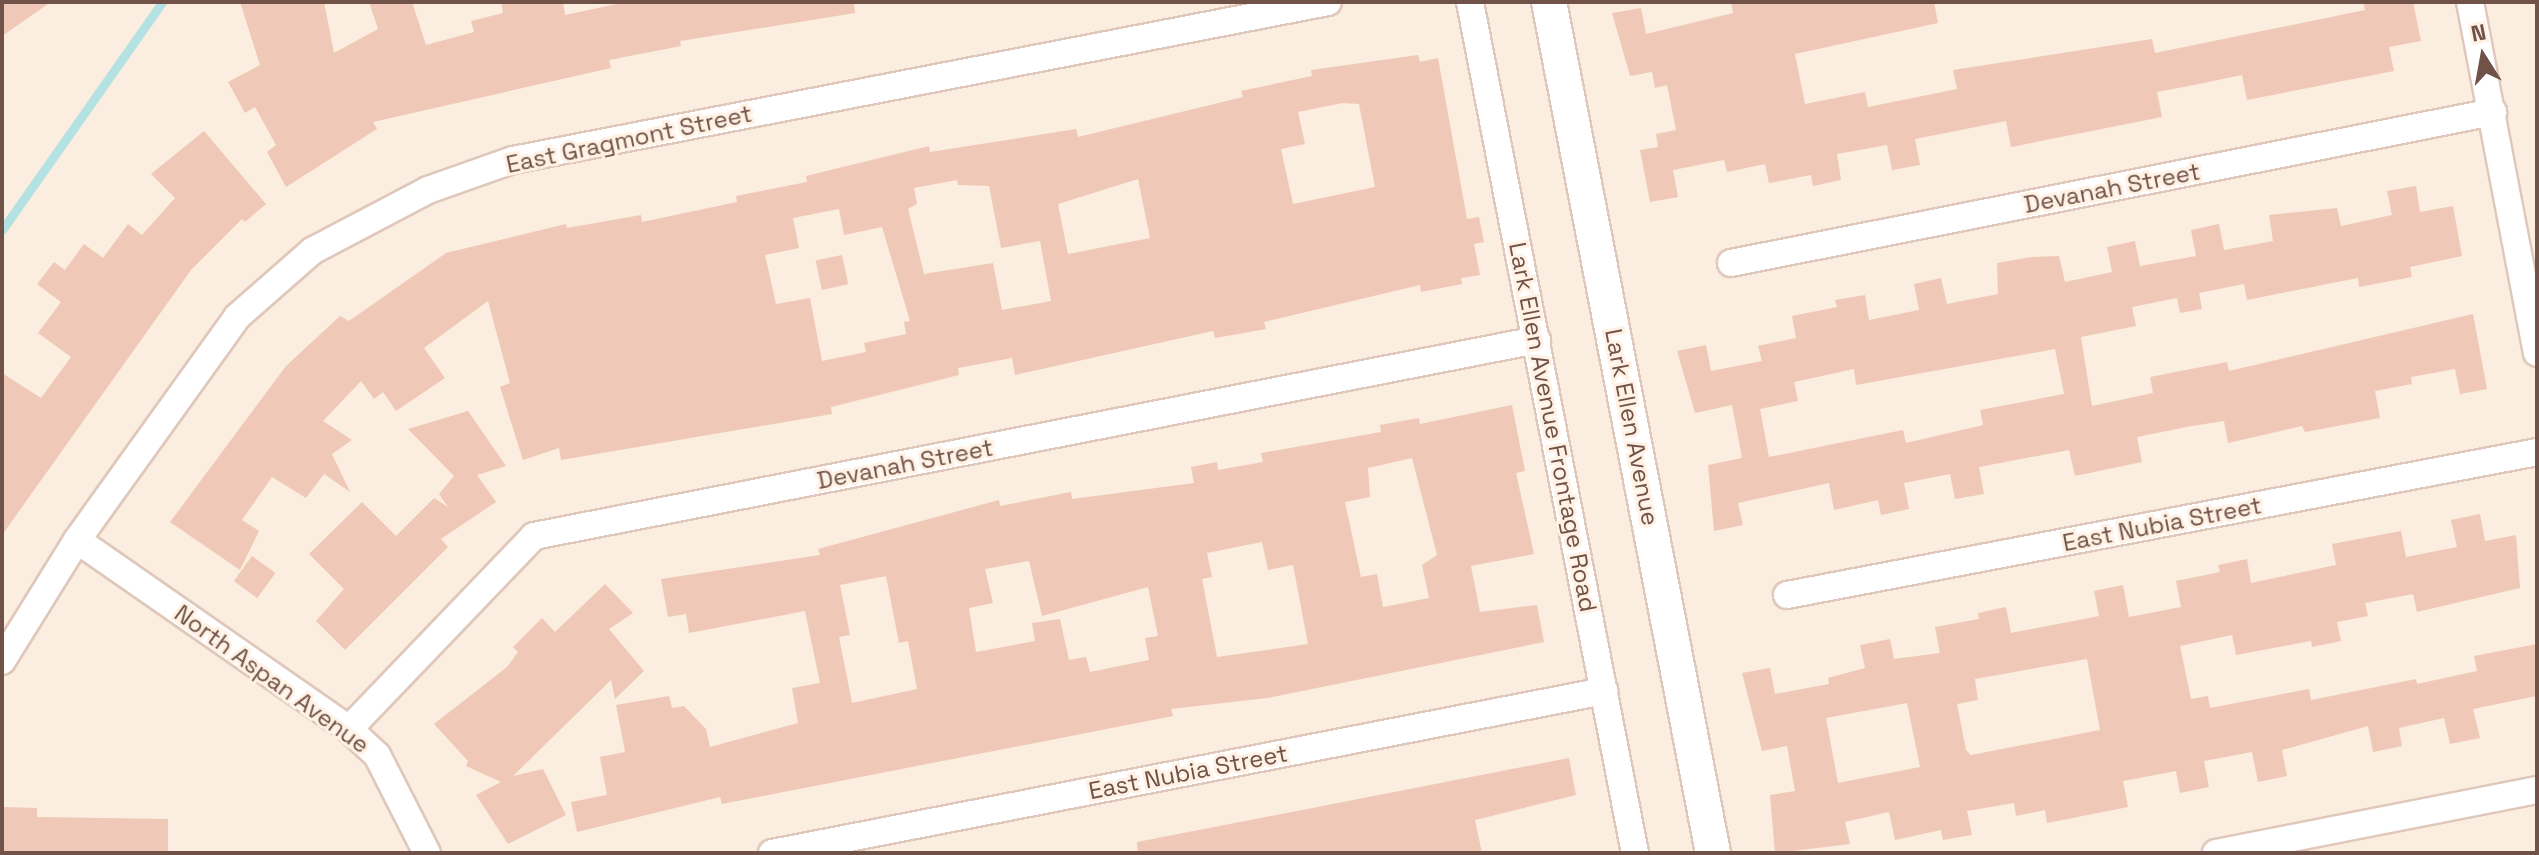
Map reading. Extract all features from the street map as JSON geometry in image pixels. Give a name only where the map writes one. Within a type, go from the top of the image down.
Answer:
[{"type":"street","name":"East Gragmont Street","points":[[2,661],[77,540],[237,317],[312,251],[428,190],[513,160],[1328,2]]},
{"type":"street","name":"Lark Ellen Avenue Frontage Road","points":[[1470,2],[1635,853]]},
{"type":"street","name":"Lark Ellen Avenue","points":[[1549,2],[1713,853]]},
{"type":"street","points":[[2470,2],[2537,353]]},
{"type":"street","name":"Devanah Street","points":[[1731,263],[2493,112]]},
{"type":"street","name":"Devanah Street","points":[[349,729],[534,536],[1537,340]]},
{"type":"street","name":"East Nubia Street","points":[[1787,595],[2537,452]]},
{"type":"street","name":"North Aspan Avenue","points":[[77,540],[349,729],[377,755],[427,853]]},
{"type":"street","name":"East Nubia Street","points":[[772,853],[1604,691]]},
{"type":"street","points":[[2216,853],[2537,790]]},
{"type":"building","points":[[2,2],[51,2],[2,36]]},
{"type":"building","points":[[240,2],[324,2],[334,53],[378,29],[369,2],[412,2],[426,45],[474,32],[471,21],[503,13],[501,2],[563,2],[565,15],[626,2],[854,2],[855,13],[680,41],[681,46],[609,60],[611,68],[373,122],[377,129],[286,187],[267,152],[276,145],[255,107],[245,113],[228,82],[260,65]]},
{"type":"building","points":[[1731,2],[1934,2],[1938,23],[1795,54],[1805,104],[1865,92],[1868,107],[1957,89],[1953,70],[2152,39],[2155,53],[2365,10],[2363,2],[2413,2],[2421,41],[2389,47],[2394,71],[2247,100],[2242,75],[2157,92],[2162,117],[2011,147],[2006,121],[1915,139],[1920,165],[1892,170],[1887,145],[1837,154],[1841,180],[1813,186],[1811,175],[1769,183],[1765,164],[1727,172],[1724,160],[1673,170],[1678,197],[1650,202],[1640,150],[1658,147],[1656,134],[1676,130],[1667,85],[1655,88],[1652,72],[1630,76],[1612,13],[1641,8],[1646,34],[1733,13]]},
{"type":"building","points":[[1418,55],[1420,62],[1438,58],[1467,219],[1479,217],[1484,242],[1474,244],[1480,275],[1461,278],[1462,284],[1421,292],[1420,285],[1264,322],[1266,329],[1215,338],[1213,331],[1015,375],[1012,358],[958,368],[959,375],[831,407],[832,414],[561,460],[559,448],[523,460],[500,387],[510,383],[488,301],[424,348],[445,378],[396,411],[383,392],[374,399],[361,381],[323,421],[352,440],[332,454],[350,492],[324,474],[306,498],[272,477],[242,520],[259,531],[240,570],[170,522],[286,366],[340,316],[349,321],[446,253],[566,224],[567,228],[641,215],[642,222],[737,202],[736,196],[807,182],[806,176],[929,146],[930,152],[1076,129],[1078,137],[1243,97],[1241,91],[1312,76],[1311,70]],"holes":[[[1343,103],[1359,104],[1375,187],[1293,204],[1281,149],[1305,144],[1298,112]],[[1138,179],[1150,238],[1068,254],[1058,204]],[[957,180],[958,185],[989,186],[1001,248],[1040,241],[1051,301],[1002,310],[993,263],[924,274],[908,209],[917,204],[914,188]],[[839,209],[844,235],[882,227],[910,321],[904,322],[906,334],[864,343],[866,352],[822,361],[810,298],[776,304],[765,255],[799,248],[793,218]]]},
{"type":"building","points":[[204,131],[266,204],[245,222],[242,219],[191,270],[2,535],[2,373],[41,398],[71,357],[38,333],[61,302],[37,284],[54,262],[65,270],[84,244],[103,258],[128,224],[142,235],[175,198],[151,174]]},
{"type":"building","points":[[2416,186],[2420,212],[2453,206],[2462,256],[2410,267],[2412,277],[2359,287],[2358,278],[2247,300],[2244,284],[2199,293],[2202,309],[2180,313],[2177,298],[2132,307],[2136,326],[2081,337],[2092,406],[2153,393],[2150,377],[2227,362],[2229,371],[2473,314],[2487,389],[2460,394],[2455,369],[2411,377],[2412,384],[2375,391],[2380,418],[2305,432],[2302,426],[2228,443],[2224,421],[2192,426],[2137,437],[2142,462],[2075,476],[2069,450],[1979,467],[1984,494],[1955,499],[1950,474],[1904,483],[1909,509],[1881,515],[1878,500],[1834,510],[1829,483],[1738,503],[1743,525],[1714,531],[1708,465],[1742,458],[1732,405],[1695,413],[1677,351],[1706,345],[1711,371],[1762,361],[1758,346],[1796,338],[1792,316],[1837,307],[1835,300],[1865,295],[1869,320],[1919,310],[1914,284],[1941,278],[1947,304],[1998,294],[1997,263],[2059,256],[2065,282],[2112,272],[2107,247],[2135,241],[2140,266],[2196,256],[2191,230],[2219,224],[2224,250],[2273,241],[2269,215],[2337,208],[2341,226],[2392,215],[2387,191]],"holes":[[[2055,349],[2064,394],[1980,410],[1983,425],[1906,443],[1903,430],[1769,457],[1760,409],[1798,401],[1794,382],[1854,369],[1856,385]]]},
{"type":"building","points":[[842,255],[848,284],[822,290],[816,261]]},
{"type":"building","points":[[1512,405],[1525,471],[1516,473],[1534,554],[1471,566],[1480,612],[1537,605],[1544,642],[1267,698],[1171,709],[1173,716],[722,804],[720,797],[577,832],[571,802],[607,795],[600,757],[625,752],[616,705],[669,696],[672,708],[684,706],[706,729],[710,747],[798,723],[792,688],[820,683],[805,611],[689,633],[686,614],[668,617],[661,579],[820,555],[818,549],[999,500],[1000,506],[1071,492],[1072,499],[1194,483],[1191,467],[1217,462],[1218,470],[1263,462],[1261,453],[1381,432],[1380,425],[1419,418],[1420,424]],"holes":[[[1412,458],[1437,555],[1422,565],[1429,598],[1383,607],[1377,574],[1361,577],[1345,502],[1370,497],[1368,468]],[[1262,542],[1268,570],[1293,565],[1308,644],[1217,657],[1202,579],[1212,577],[1207,553]],[[1029,561],[1042,616],[1148,587],[1158,636],[1145,638],[1149,660],[1090,672],[1086,657],[1069,660],[1060,619],[1032,623],[1035,641],[976,652],[969,608],[993,603],[985,569]],[[886,576],[899,643],[908,641],[917,689],[852,703],[839,637],[850,635],[840,585]]]},
{"type":"building","points":[[468,411],[506,466],[477,475],[496,502],[441,539],[448,547],[345,650],[316,621],[344,589],[309,554],[362,502],[396,536],[434,498],[448,507],[439,494],[454,476],[408,429]]},
{"type":"building","points":[[2480,514],[2485,541],[2516,535],[2520,588],[2417,612],[2413,594],[2365,603],[2368,616],[2337,622],[2341,641],[2312,647],[2311,641],[2236,655],[2232,635],[2180,646],[2191,699],[2208,696],[2210,708],[2309,689],[2311,700],[2416,679],[2417,684],[2477,671],[2474,656],[2537,644],[2537,696],[2473,709],[2480,738],[2450,744],[2444,718],[2399,728],[2402,746],[2373,752],[2368,726],[2282,750],[2287,776],[2258,782],[2252,752],[2204,761],[2209,787],[2180,793],[2176,771],[2123,781],[2128,807],[2047,823],[2045,810],[2016,816],[2014,803],[1967,811],[1972,835],[1943,840],[1941,830],[1895,840],[1889,812],[1845,822],[1850,844],[1775,853],[1770,795],[1795,791],[1787,746],[1762,751],[1742,673],[1770,668],[1775,694],[1829,684],[1828,678],[1865,668],[1860,645],[1890,639],[1894,659],[1940,653],[1935,627],[1979,619],[1978,613],[2006,607],[2011,633],[2099,616],[2094,591],[2123,585],[2129,617],[2181,607],[2176,581],[2220,572],[2218,565],[2247,559],[2251,583],[2336,565],[2332,544],[2401,531],[2406,557],[2457,547],[2451,520]],"holes":[[[2087,659],[2100,730],[1971,755],[1966,750],[1957,704],[1978,700],[1975,679]],[[1907,703],[1920,767],[1838,783],[1826,718]]]},
{"type":"building","points":[[252,556],[275,573],[257,598],[234,581]]},
{"type":"building","points":[[605,584],[633,613],[609,629],[644,671],[615,699],[611,680],[513,776],[543,769],[566,815],[508,844],[476,795],[501,782],[466,766],[468,761],[434,724],[507,667],[518,652],[513,647],[542,618],[555,632]]},
{"type":"building","points":[[1569,758],[1576,795],[1475,820],[1482,853],[1138,853],[1137,842]]},
{"type":"building","points":[[2,807],[37,808],[37,817],[168,819],[168,853],[2,853]]},
{"type":"waterway","points":[[2,230],[162,2]]}]
